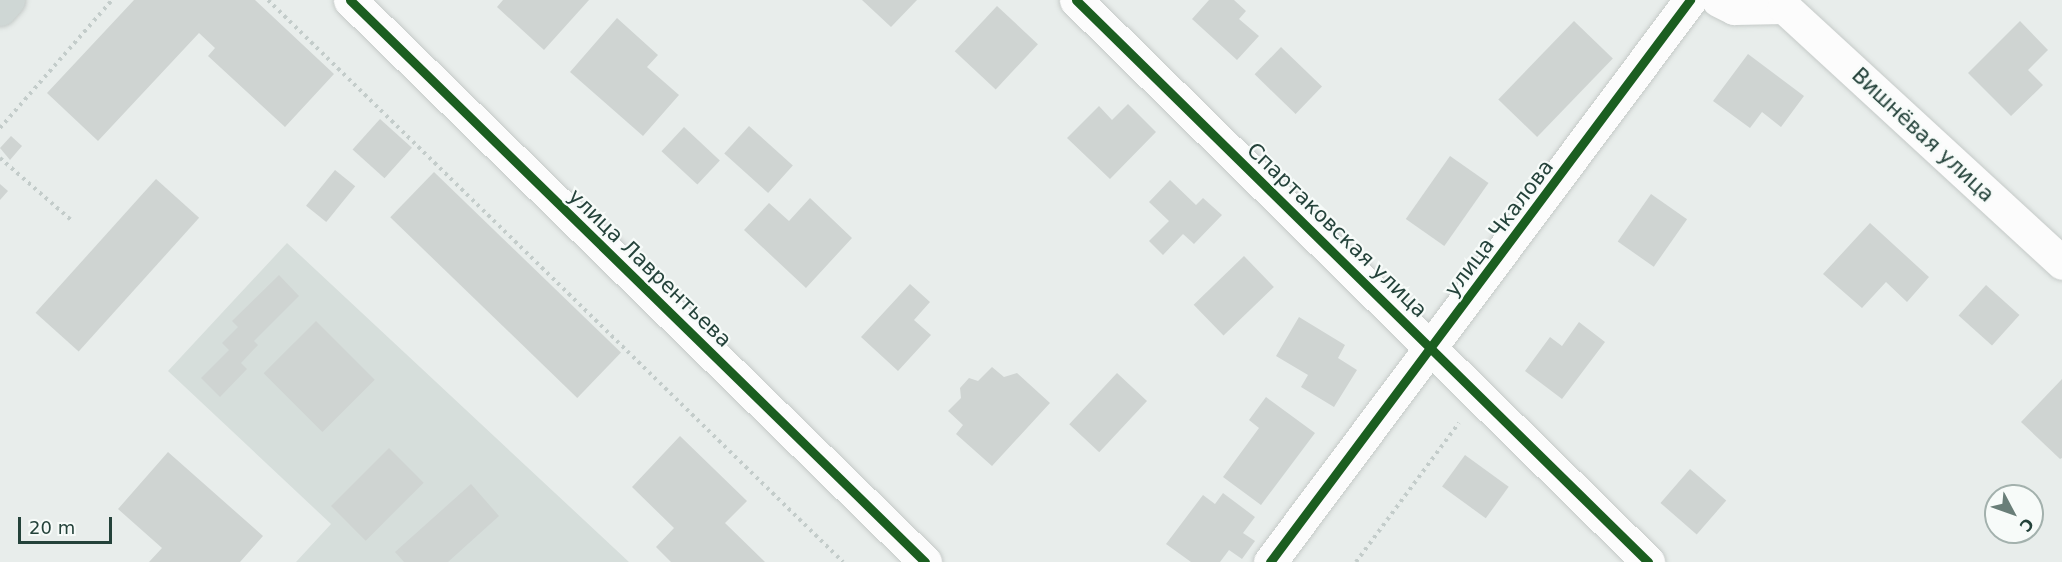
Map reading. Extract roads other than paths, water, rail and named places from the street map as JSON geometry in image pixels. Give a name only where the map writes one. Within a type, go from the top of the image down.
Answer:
[{"type":"main road","points":[[0,9],[8,0]]},
{"type":"street","name":"улица Лаврентьева","points":[[350,0],[925,562]]},
{"type":"street","name":"Спартаковская улица","points":[[1076,0],[1431,348],[1478,398],[1648,562]]},
{"type":"street","name":"улица Чкалова","points":[[1270,562],[1690,0]]},
{"type":"street","name":"Вишнёвая улица","points":[[1718,0],[1734,8],[1784,4],[2062,262]]}]
